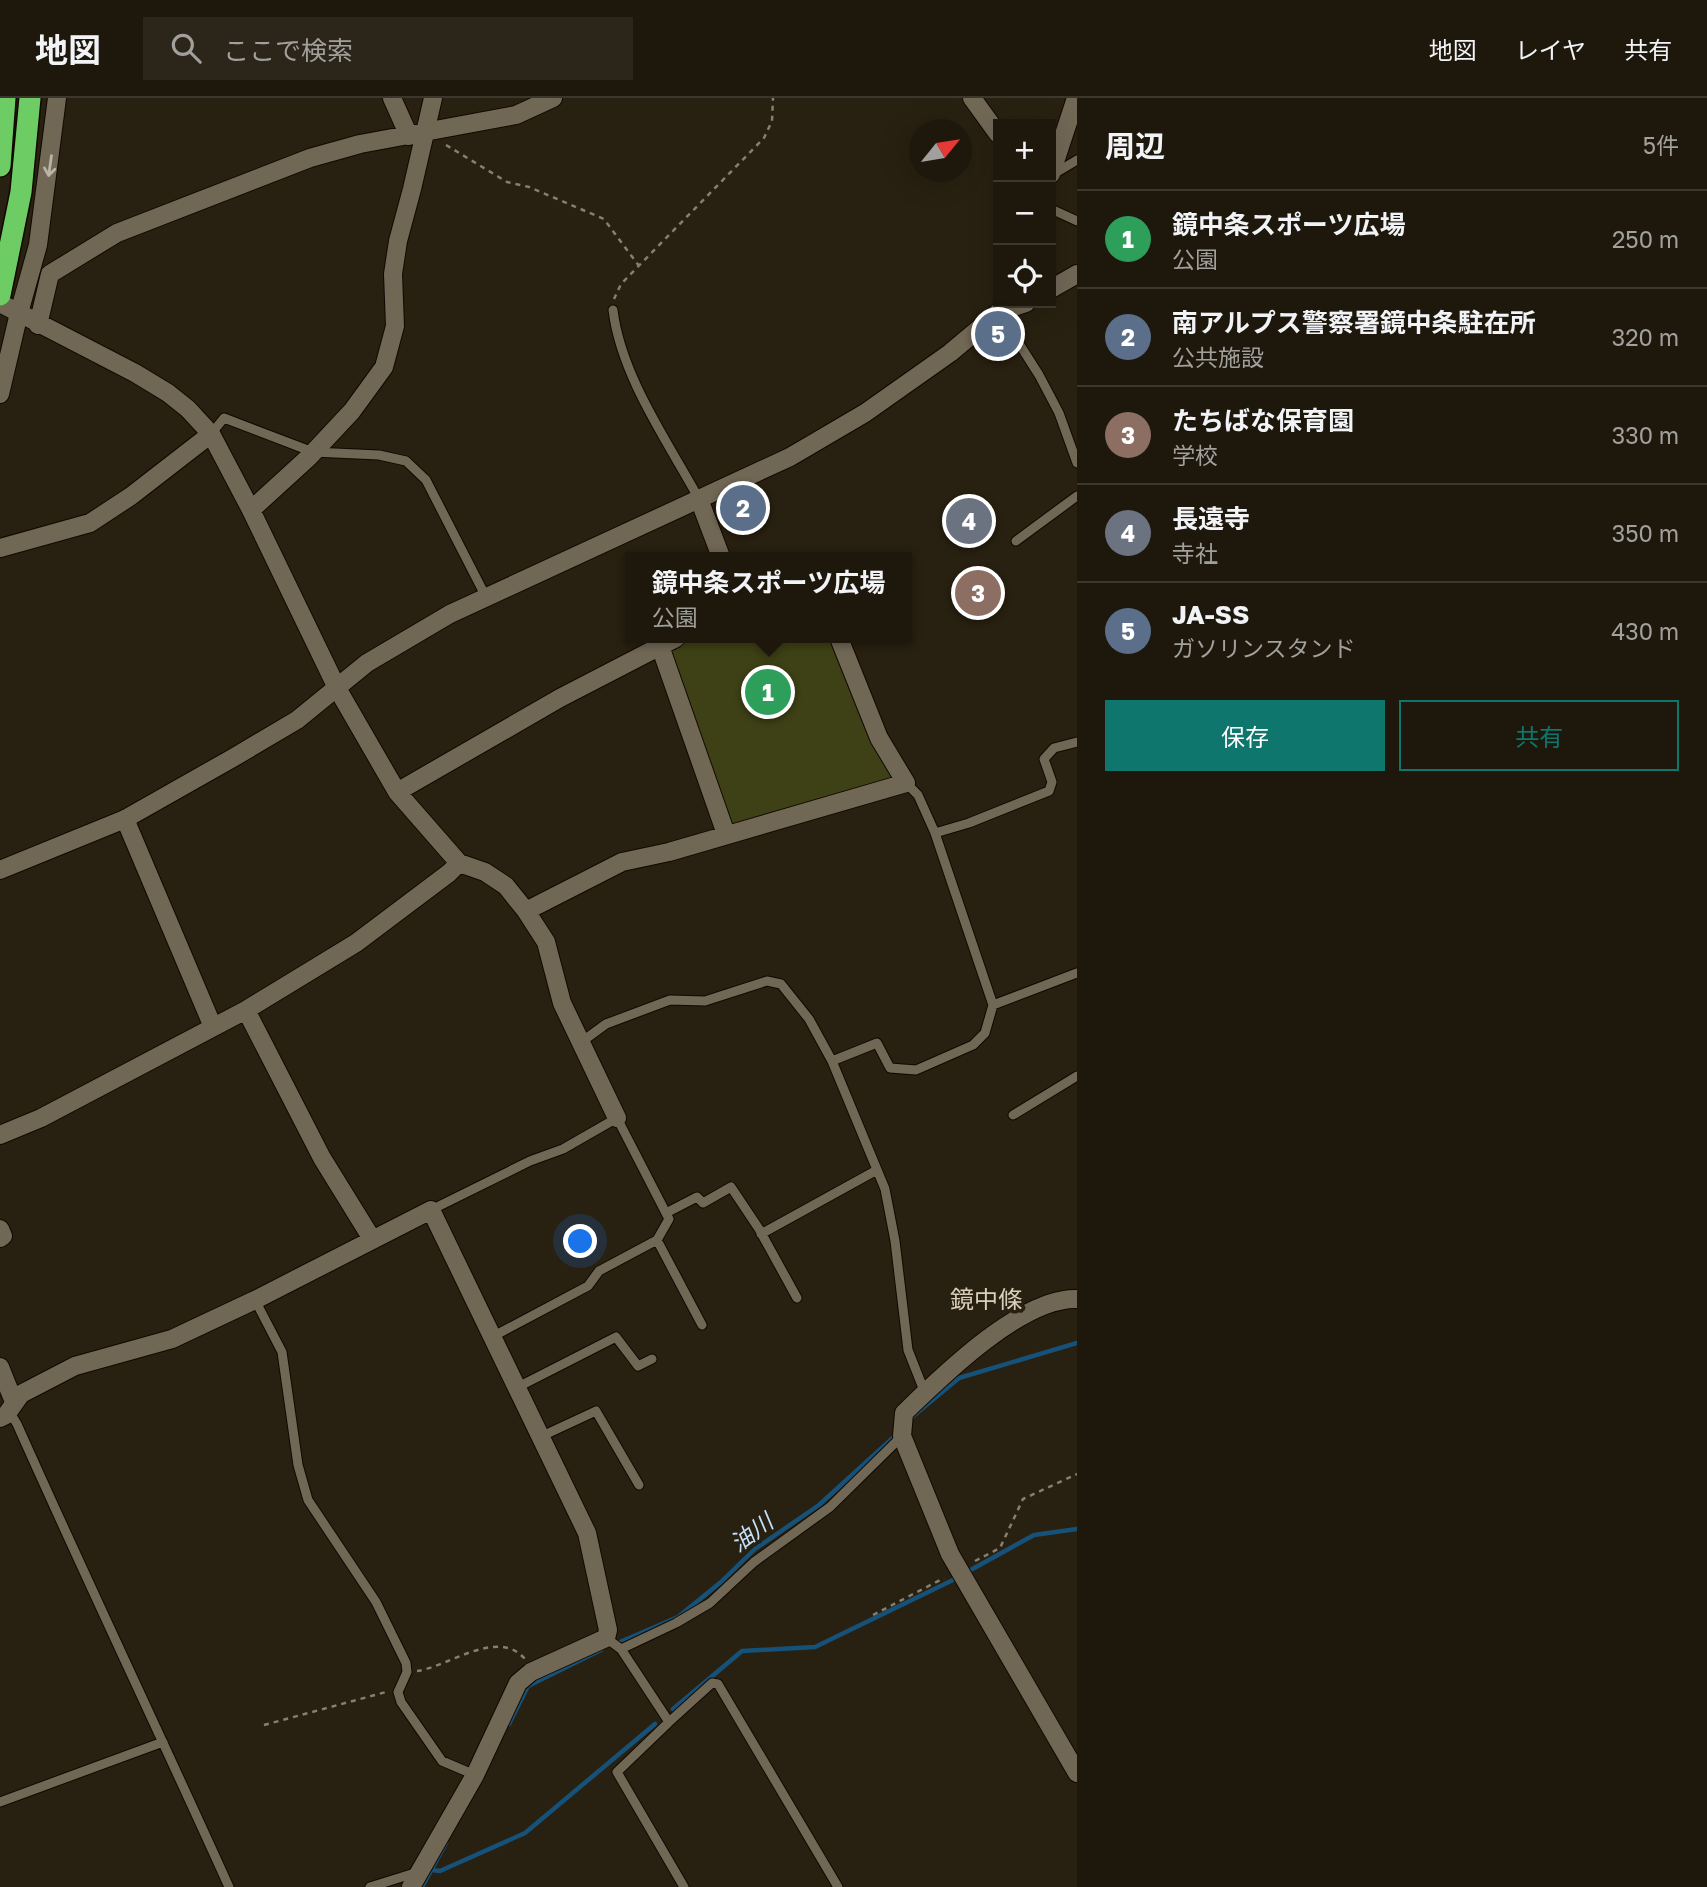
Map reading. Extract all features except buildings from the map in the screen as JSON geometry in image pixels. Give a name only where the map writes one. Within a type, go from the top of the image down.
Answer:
[{"type":"highway","points":[[0,166],[5,98]]},
{"type":"highway","points":[[0,295],[20,192],[30,98]]},
{"type":"street","points":[[0,394],[38,245],[57,98]]},
{"type":"street","points":[[392,98],[422,133]]},
{"type":"street","points":[[251,510],[352,411],[384,367],[396,326],[393,274],[398,241],[412,189],[422,133],[433,98]]},
{"type":"street","points":[[38,325],[50,274],[117,233],[310,158],[360,144],[516,115],[553,98]]},
{"type":"street","points":[[972,98],[993,127]]},
{"type":"street","points":[[1056,159],[1076,98]]},
{"type":"street","points":[[1056,286],[1077,274]]},
{"type":"street","points":[[0,303],[169,393],[211,434],[337,688],[397,792],[458,863],[485,872],[506,886],[546,942],[562,1003],[617,1118]]},
{"type":"street","points":[[0,870],[125,819],[297,720],[367,663],[450,614],[790,457],[865,413],[950,353],[1001,308]]},
{"type":"street","points":[[0,548],[90,523],[131,496],[211,434]]},
{"type":"street","points":[[699,499],[719,552]]},
{"type":"street","points":[[397,792],[560,698],[666,643]]},
{"type":"street","points":[[526,911],[622,862],[669,852],[906,783],[879,738],[841,643]]},
{"type":"street","points":[[660,646],[726,834]]},
{"type":"street","points":[[125,819],[213,1027]]},
{"type":"street","points":[[0,1135],[41,1118],[246,1010],[356,943],[449,873],[458,863]]},
{"type":"street","points":[[246,1010],[322,1158],[372,1239]]},
{"type":"street","points":[[8,1410],[21,1394],[75,1366],[172,1339],[255,1300],[430,1210],[587,1533],[608,1630],[614,1644],[531,1672],[518,1683],[475,1775],[411,1887]]},
{"type":"street","points":[[0,1229],[3,1236],[0,1238]]},
{"type":"street","points":[[1077,1299],[1066,1299],[1015,1318],[973,1350],[904,1413],[902,1436],[958,1570],[1077,1773]]},
{"type":"street","points":[[0,1367],[8,1410]]},
{"type":"lane","points":[[1056,171],[1077,160]]},
{"type":"lane","points":[[1056,211],[1077,221]]},
{"type":"lane","points":[[1003,308],[1059,413],[1077,463]]},
{"type":"lane","points":[[612,310],[614,324],[633,380],[699,499]]},
{"type":"lane","points":[[211,434],[224,418],[313,452],[379,455],[406,461],[426,480],[486,597]]},
{"type":"lane","points":[[1016,541],[1077,496]]},
{"type":"lane","points":[[934,834],[1049,791],[1052,782],[1044,759],[1054,748],[1077,742]]},
{"type":"lane","points":[[832,1061],[877,1043],[890,1068],[916,1070],[972,1045],[985,1033],[993,1005],[919,795],[906,783]]},
{"type":"lane","points":[[993,1005],[1077,973]]},
{"type":"lane","points":[[580,1043],[606,1024],[670,1000],[705,1001],[767,981],[781,984],[809,1018],[832,1061],[885,1189],[895,1241],[908,1350],[925,1393]]},
{"type":"lane","points":[[1013,1115],[1077,1076]]},
{"type":"lane","points":[[430,1210],[530,1161],[563,1150],[617,1118],[669,1219],[657,1240],[598,1270],[588,1286],[492,1337]]},
{"type":"lane","points":[[761,1234],[877,1170]]},
{"type":"lane","points":[[666,1213],[697,1197],[703,1203],[731,1187],[797,1298]]},
{"type":"lane","points":[[657,1240],[702,1325]]},
{"type":"lane","points":[[255,1300],[282,1352],[298,1465],[308,1500],[376,1602],[406,1664],[407,1672],[398,1692],[401,1702],[442,1761],[475,1775]]},
{"type":"lane","points":[[516,1388],[616,1337],[638,1366],[652,1359]]},
{"type":"lane","points":[[8,1410],[17,1424],[83,1574],[229,1887]]},
{"type":"lane","points":[[540,1437],[596,1411],[639,1485]]},
{"type":"lane","points":[[668,1722],[614,1644],[676,1623],[710,1603],[754,1562],[830,1507],[902,1436]]},
{"type":"lane","points":[[684,1887],[617,1772],[712,1683],[718,1684],[838,1887]]},
{"type":"lane","points":[[0,1802],[163,1742]]},
{"type":"lane","points":[[370,1887],[421,1871]]},
{"type":"path","points":[[612,310],[621,284],[764,138],[772,121],[773,98]]},
{"type":"path","points":[[422,133],[506,182],[529,187],[604,219],[639,266]]},
{"type":"path","points":[[873,1615],[1000,1548],[1023,1499],[1077,1474]]},
{"type":"path","points":[[407,1672],[421,1671],[478,1649],[497,1647],[515,1649],[524,1657],[531,1672]]},
{"type":"path","points":[[264,1725],[389,1691],[398,1692]]},
{"type":"shaded area","points":[[666,643],[841,643],[897,785],[726,834],[660,646]]},
{"type":"waterway","name":"油川","points":[[912,1417],[959,1378],[1077,1343]]},
{"type":"waterway","name":"油川","points":[[620,1642],[678,1617],[721,1582],[755,1549],[819,1505],[895,1436]]},
{"type":"waterway","points":[[967,1572],[1034,1535],[1077,1529]]},
{"type":"waterway","points":[[673,1709],[742,1651],[815,1647],[953,1580]]},
{"type":"waterway","name":"油川","points":[[509,1724],[528,1686],[601,1650]]},
{"type":"waterway","points":[[432,1870],[440,1871],[525,1833],[655,1724]]},
{"type":"waterway","name":"油川","points":[[422,1887],[446,1843]]},
{"type":"place","name":"JA-SS","points":[[998,334]]},
{"type":"place","name":"南アルプス警察署鏡中条駐在所","points":[[743,508]]},
{"type":"place","name":"長遠寺","points":[[969,521]]},
{"type":"place","name":"たちばな保育園","points":[[978,593]]},
{"type":"place","name":"鏡中条スポーツ広場","points":[[768,692]]},
{"type":"district","name":"鏡中條","points":[[986,1298]]}]
